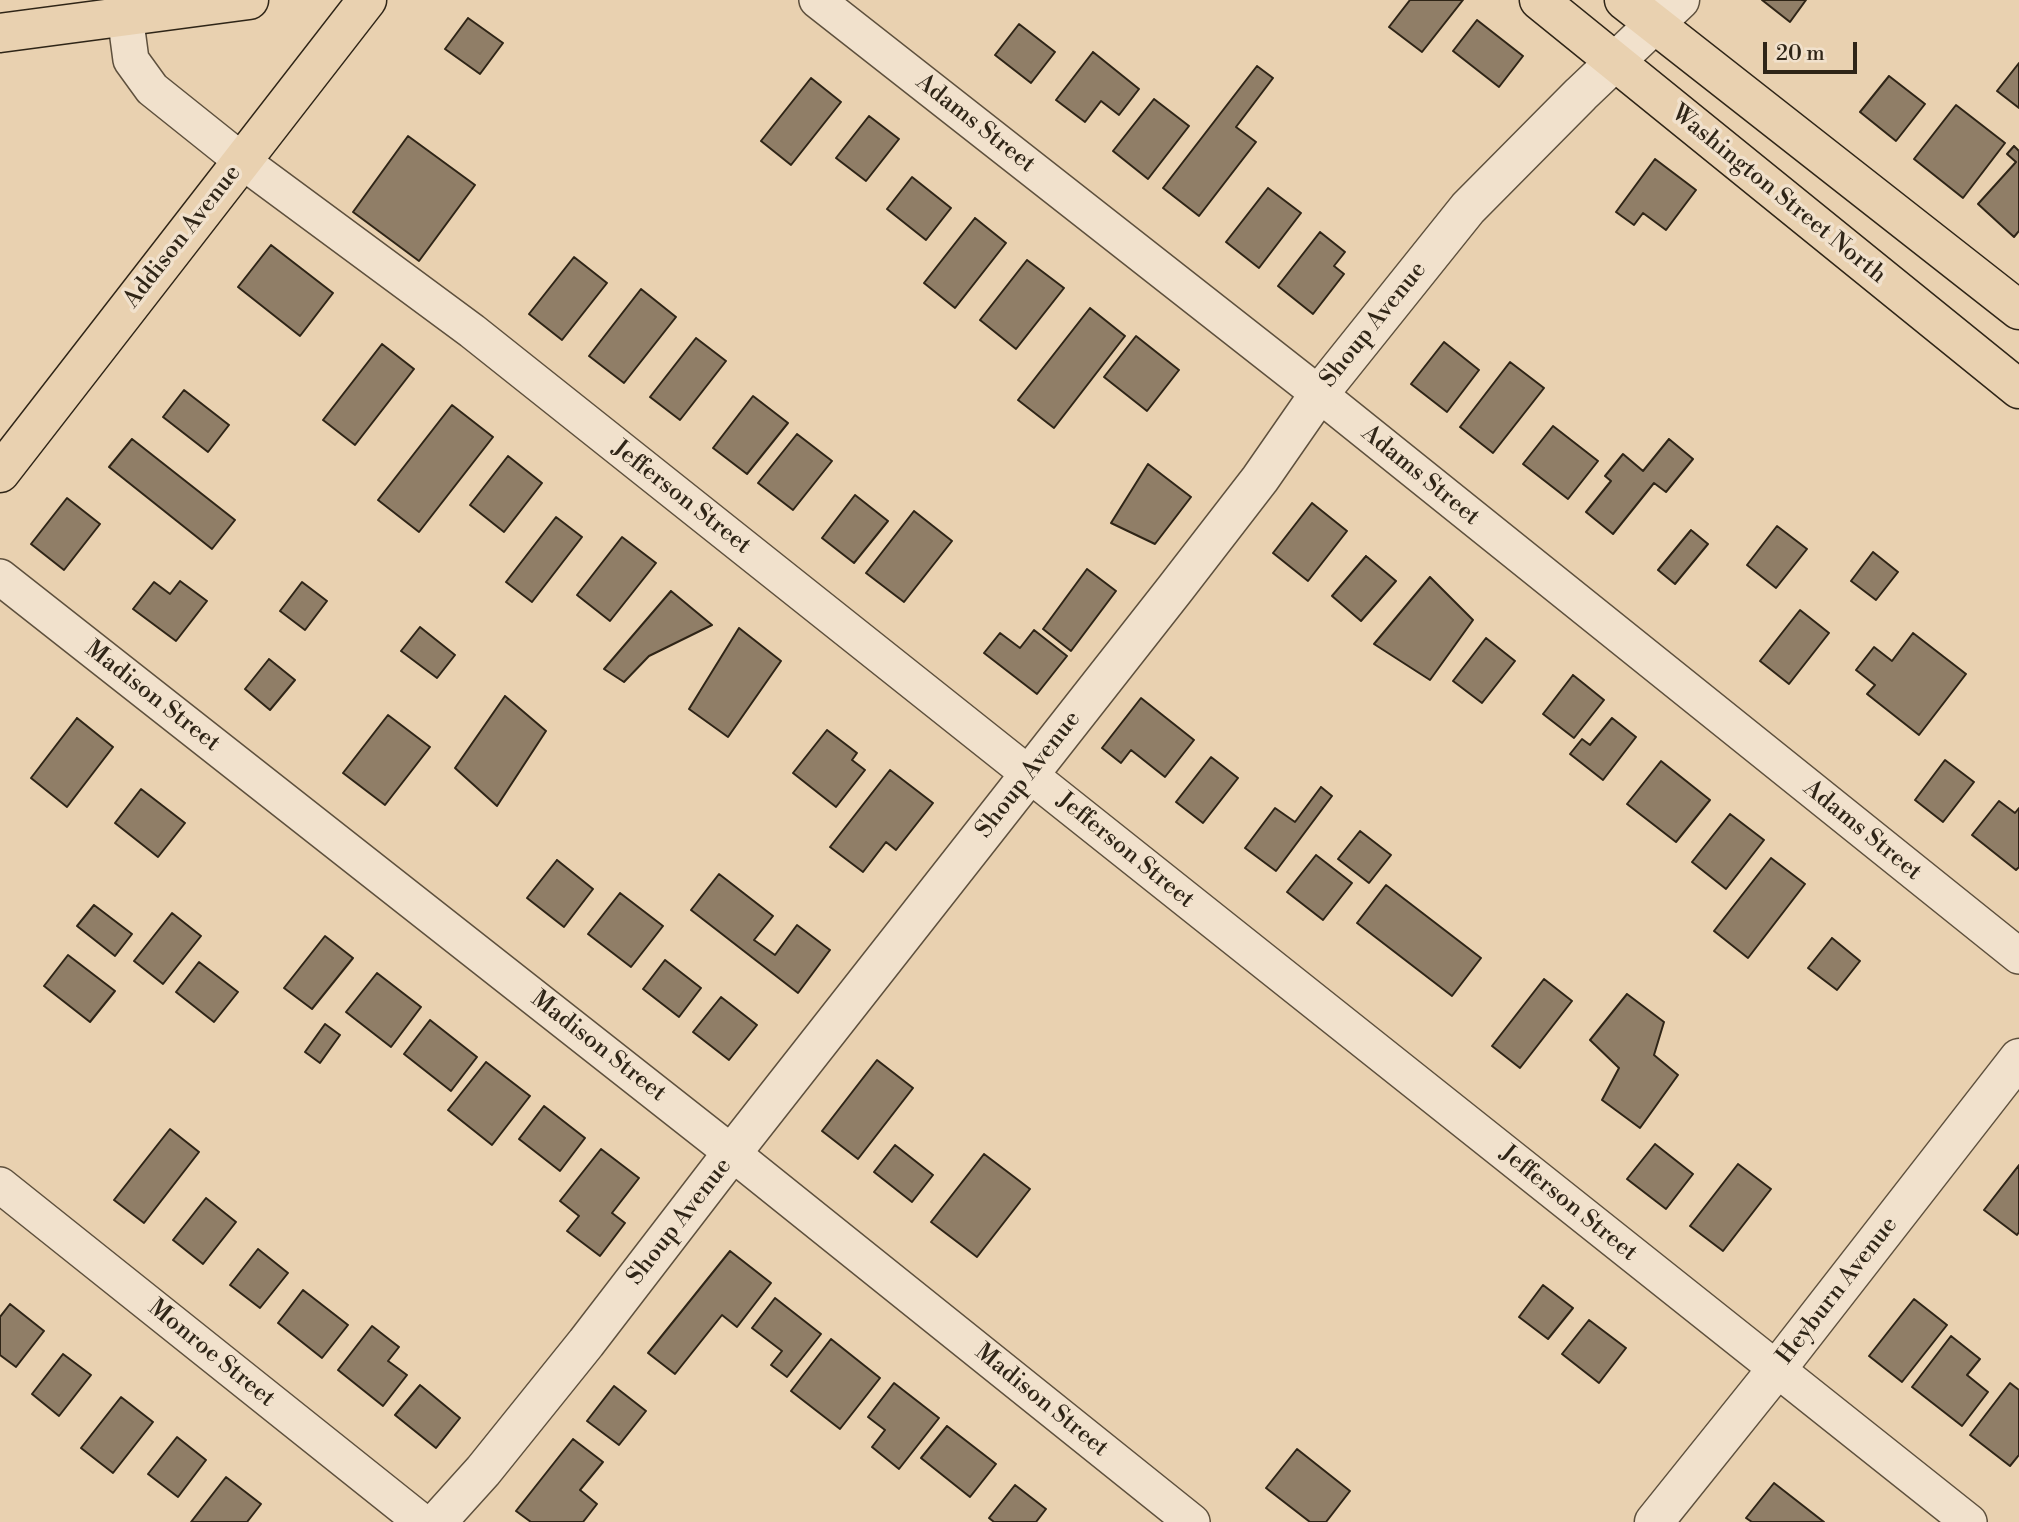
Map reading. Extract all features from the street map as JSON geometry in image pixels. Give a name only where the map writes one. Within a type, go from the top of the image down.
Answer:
[{"type":"main road","points":[[0,33],[124,9],[249,0]]},
{"type":"main road","name":"Addison Avenue","points":[[0,473],[367,0]]},
{"type":"main road","name":"Washington Street North","points":[[1539,0],[1646,32],[2019,310]]},
{"type":"main road","name":"Washington Street North","points":[[1624,0],[1646,32],[2019,389]]},
{"type":"street","name":"Adams Street","points":[[817,0],[1319,394],[2019,957]]},
{"type":"street","name":"Jefferson Street","points":[[124,9],[131,60],[152,89],[242,161],[472,331],[1969,1522]]},
{"type":"street","name":"Shoup Avenue","points":[[437,1522],[483,1471],[586,1343],[1252,490],[1319,394],[1468,208],[1646,32]]},
{"type":"street","name":"Madison Street","points":[[0,577],[732,1153],[1192,1522]]},
{"type":"street","name":"Heyburn Avenue","points":[[1654,1522],[2019,1058]]},
{"type":"street","name":"Monroe Street","points":[[0,1185],[422,1522]]},
{"type":"building","points":[[1410,0],[1463,0],[1422,52],[1389,27]]},
{"type":"building","points":[[1762,0],[1806,0],[1790,22]]},
{"type":"building","points":[[468,18],[503,43],[480,74],[445,49]]},
{"type":"building","points":[[1477,20],[1523,56],[1499,87],[1453,51]]},
{"type":"building","points":[[1019,24],[1055,52],[1031,83],[995,55]]},
{"type":"building","points":[[1093,52],[1139,89],[1119,115],[1101,101],[1085,122],[1056,100]]},
{"type":"building","points":[[2019,63],[2019,108],[1997,91]]},
{"type":"building","points":[[1257,66],[1273,78],[1236,127],[1256,142],[1199,216],[1163,188]]},
{"type":"building","points":[[1889,76],[1925,104],[1896,141],[1860,112]]},
{"type":"building","points":[[811,78],[841,102],[791,165],[761,141]]},
{"type":"building","points":[[1154,99],[1189,126],[1148,179],[1113,151]]},
{"type":"building","points":[[1956,105],[2005,143],[1963,198],[1914,159]]},
{"type":"building","points":[[869,116],[899,139],[866,181],[836,158]]},
{"type":"building","points":[[408,136],[475,185],[419,261],[353,212]]},
{"type":"building","points":[[2014,146],[2019,151],[2019,231],[2014,237],[1978,204],[2016,162],[2007,154]]},
{"type":"building","points":[[1655,159],[1696,190],[1666,230],[1643,213],[1634,225],[1616,212]]},
{"type":"building","points":[[912,177],[951,208],[926,240],[887,209]]},
{"type":"building","points":[[1268,188],[1301,213],[1259,268],[1226,242]]},
{"type":"building","points":[[975,218],[1006,243],[955,308],[924,283]]},
{"type":"building","points":[[1320,232],[1345,252],[1334,266],[1344,274],[1313,314],[1278,286]]},
{"type":"building","points":[[271,245],[333,293],[300,336],[238,287]]},
{"type":"building","points":[[574,257],[607,283],[562,340],[529,314]]},
{"type":"building","points":[[1027,260],[1064,288],[1016,349],[980,320]]},
{"type":"building","points":[[641,289],[676,317],[624,383],[589,356]]},
{"type":"building","points":[[1090,308],[1125,336],[1054,428],[1018,400]]},
{"type":"building","points":[[1136,336],[1179,370],[1147,411],[1104,377]]},
{"type":"building","points":[[696,338],[726,361],[680,420],[650,397]]},
{"type":"building","points":[[1444,342],[1479,370],[1447,412],[1411,384]]},
{"type":"building","points":[[382,344],[414,369],[355,445],[323,420]]},
{"type":"building","points":[[1510,362],[1544,388],[1493,453],[1460,427]]},
{"type":"building","points":[[184,390],[229,425],[208,452],[163,417]]},
{"type":"building","points":[[753,396],[788,423],[747,474],[713,448]]},
{"type":"building","points":[[452,405],[493,437],[419,532],[378,500]]},
{"type":"building","points":[[1553,426],[1598,461],[1568,499],[1523,464]]},
{"type":"building","points":[[797,434],[832,461],[793,510],[758,483]]},
{"type":"building","points":[[132,439],[235,520],[212,549],[109,467]]},
{"type":"building","points":[[1669,439],[1693,459],[1666,492],[1654,483],[1613,534],[1586,512],[1611,481],[1605,476],[1623,454],[1643,471]]},
{"type":"building","points":[[508,456],[542,483],[504,532],[470,505]]},
{"type":"building","points":[[1148,464],[1191,497],[1155,544],[1111,523]]},
{"type":"building","points":[[855,495],[888,521],[854,563],[822,538]]},
{"type":"building","points":[[67,498],[100,524],[64,570],[31,544]]},
{"type":"building","points":[[1312,503],[1347,531],[1308,581],[1273,553]]},
{"type":"building","points":[[914,511],[952,541],[904,602],[866,573]]},
{"type":"building","points":[[556,517],[582,537],[532,602],[506,582]]},
{"type":"building","points":[[1777,526],[1807,549],[1776,588],[1747,565]]},
{"type":"building","points":[[1691,530],[1708,544],[1675,584],[1658,570]]},
{"type":"building","points":[[622,537],[656,563],[610,621],[577,595]]},
{"type":"building","points":[[1873,552],[1898,572],[1876,600],[1851,581]]},
{"type":"building","points":[[1366,556],[1396,581],[1361,621],[1332,596]]},
{"type":"building","points":[[1087,569],[1116,591],[1071,651],[1043,629]]},
{"type":"building","points":[[1430,577],[1473,620],[1430,680],[1374,644]]},
{"type":"building","points":[[180,581],[207,601],[176,641],[133,609],[154,582],[170,594]]},
{"type":"building","points":[[302,582],[327,601],[305,630],[280,611]]},
{"type":"building","points":[[671,591],[712,625],[649,656],[624,682],[604,669]]},
{"type":"building","points":[[1800,610],[1829,633],[1789,684],[1760,661]]},
{"type":"building","points":[[420,627],[455,655],[437,678],[401,651]]},
{"type":"building","points":[[739,628],[781,661],[728,737],[689,709]]},
{"type":"building","points":[[1034,630],[1067,656],[1037,694],[984,653],[1000,633],[1020,648]]},
{"type":"building","points":[[1913,633],[1966,674],[1919,735],[1867,694],[1875,685],[1856,670],[1874,647],[1892,661]]},
{"type":"building","points":[[1486,638],[1515,661],[1482,703],[1453,681]]},
{"type":"building","points":[[269,659],[295,680],[270,710],[245,689]]},
{"type":"building","points":[[1573,675],[1604,700],[1574,738],[1543,714]]},
{"type":"building","points":[[505,696],[546,731],[497,806],[455,768]]},
{"type":"building","points":[[1141,698],[1194,740],[1165,777],[1131,750],[1121,763],[1102,748]]},
{"type":"building","points":[[388,715],[430,747],[385,805],[343,773]]},
{"type":"building","points":[[77,718],[113,747],[67,807],[31,778]]},
{"type":"building","points":[[1612,718],[1636,737],[1603,780],[1570,754],[1582,739],[1590,745]]},
{"type":"building","points":[[827,730],[857,753],[852,760],[865,770],[836,807],[793,773]]},
{"type":"building","points":[[1211,757],[1238,778],[1203,823],[1176,802]]},
{"type":"building","points":[[1945,760],[1974,782],[1943,822],[1915,800]]},
{"type":"building","points":[[1661,761],[1710,800],[1676,842],[1627,804]]},
{"type":"building","points":[[890,770],[933,803],[896,850],[886,842],[863,872],[830,847]]},
{"type":"building","points":[[1321,787],[1332,796],[1276,871],[1245,848],[1275,808],[1295,822]]},
{"type":"building","points":[[141,789],[185,823],[158,857],[115,823]]},
{"type":"building","points":[[1999,801],[2015,813],[2019,808],[2019,867],[2016,870],[1972,835]]},
{"type":"building","points":[[1730,814],[1764,840],[1726,889],[1692,862]]},
{"type":"building","points":[[1360,831],[1391,855],[1369,883],[1338,859]]},
{"type":"building","points":[[1316,855],[1352,883],[1323,920],[1287,892]]},
{"type":"building","points":[[1771,858],[1805,884],[1748,958],[1714,931]]},
{"type":"building","points":[[557,860],[593,889],[564,927],[527,898]]},
{"type":"building","points":[[719,874],[773,916],[754,940],[775,955],[797,925],[830,950],[798,993],[691,910]]},
{"type":"building","points":[[1386,885],[1481,958],[1452,996],[1357,923]]},
{"type":"building","points":[[620,893],[663,926],[631,967],[588,934]]},
{"type":"building","points":[[94,905],[132,934],[115,956],[77,926]]},
{"type":"building","points":[[172,913],[201,936],[163,984],[134,961]]},
{"type":"building","points":[[325,936],[353,958],[312,1009],[284,988]]},
{"type":"building","points":[[1832,938],[1860,961],[1837,990],[1808,968]]},
{"type":"building","points":[[68,955],[115,991],[90,1022],[44,986]]},
{"type":"building","points":[[665,960],[701,988],[679,1017],[643,989]]},
{"type":"building","points":[[199,962],[238,992],[214,1022],[176,992]]},
{"type":"building","points":[[377,973],[421,1007],[391,1047],[346,1012]]},
{"type":"building","points":[[1544,979],[1572,1001],[1520,1068],[1492,1046]]},
{"type":"building","points":[[1627,994],[1664,1022],[1654,1055],[1678,1075],[1640,1128],[1602,1100],[1619,1068],[1590,1040]]},
{"type":"building","points":[[721,997],[757,1025],[729,1060],[693,1032]]},
{"type":"building","points":[[430,1020],[477,1057],[451,1091],[404,1054]]},
{"type":"building","points":[[325,1024],[340,1035],[320,1063],[305,1052]]},
{"type":"building","points":[[877,1060],[913,1088],[858,1159],[822,1131]]},
{"type":"building","points":[[486,1062],[530,1096],[492,1145],[448,1110]]},
{"type":"building","points":[[544,1106],[585,1138],[560,1171],[519,1139]]},
{"type":"building","points":[[170,1129],[199,1152],[144,1223],[114,1200]]},
{"type":"building","points":[[1655,1144],[1693,1174],[1666,1209],[1627,1179]]},
{"type":"building","points":[[895,1145],[933,1175],[912,1202],[874,1172]]},
{"type":"building","points":[[601,1149],[639,1178],[612,1213],[625,1223],[600,1256],[567,1231],[579,1216],[560,1201]]},
{"type":"building","points":[[984,1154],[1030,1189],[977,1257],[931,1222]]},
{"type":"building","points":[[1738,1164],[1771,1189],[1723,1251],[1690,1226]]},
{"type":"building","points":[[2019,1165],[2019,1232],[2017,1235],[1984,1210]]},
{"type":"building","points":[[206,1198],[236,1222],[203,1264],[173,1240]]},
{"type":"building","points":[[258,1249],[288,1273],[260,1308],[230,1285]]},
{"type":"building","points":[[730,1251],[771,1283],[737,1327],[722,1315],[675,1374],[648,1353]]},
{"type":"building","points":[[1543,1285],[1573,1308],[1548,1339],[1519,1317]]},
{"type":"building","points":[[303,1290],[348,1325],[322,1358],[278,1323]]},
{"type":"building","points":[[775,1298],[821,1334],[787,1377],[771,1365],[782,1351],[752,1328]]},
{"type":"building","points":[[1914,1299],[1947,1325],[1902,1382],[1869,1356]]},
{"type":"building","points":[[10,1304],[44,1331],[16,1367],[0,1355],[0,1317]]},
{"type":"building","points":[[1589,1320],[1626,1348],[1599,1383],[1562,1354]]},
{"type":"building","points":[[372,1326],[399,1347],[388,1361],[407,1375],[383,1406],[338,1370]]},
{"type":"building","points":[[1951,1336],[1980,1359],[1967,1375],[1988,1392],[1962,1426],[1912,1387]]},
{"type":"building","points":[[831,1339],[880,1378],[840,1429],[791,1391]]},
{"type":"building","points":[[63,1354],[91,1375],[59,1416],[32,1394]]},
{"type":"building","points":[[894,1383],[939,1418],[899,1469],[872,1447],[885,1430],[868,1417]]},
{"type":"building","points":[[2010,1383],[2019,1390],[2019,1455],[2010,1466],[1970,1435]]},
{"type":"building","points":[[420,1385],[460,1418],[436,1448],[395,1415]]},
{"type":"building","points":[[614,1386],[646,1411],[619,1445],[587,1421]]},
{"type":"building","points":[[121,1397],[153,1422],[113,1473],[81,1448]]},
{"type":"building","points":[[947,1426],[996,1464],[970,1497],[921,1458]]},
{"type":"building","points":[[177,1437],[206,1460],[178,1497],[148,1474]]},
{"type":"building","points":[[573,1439],[603,1462],[580,1490],[597,1504],[583,1522],[531,1522],[516,1511]]},
{"type":"building","points":[[1297,1449],[1350,1491],[1326,1522],[1310,1522],[1266,1488]]},
{"type":"building","points":[[226,1477],[261,1504],[247,1522],[191,1522]]},
{"type":"building","points":[[1774,1483],[1824,1522],[1752,1522],[1746,1518]]},
{"type":"building","points":[[1015,1485],[1046,1509],[1036,1522],[994,1522],[989,1518]]}]
